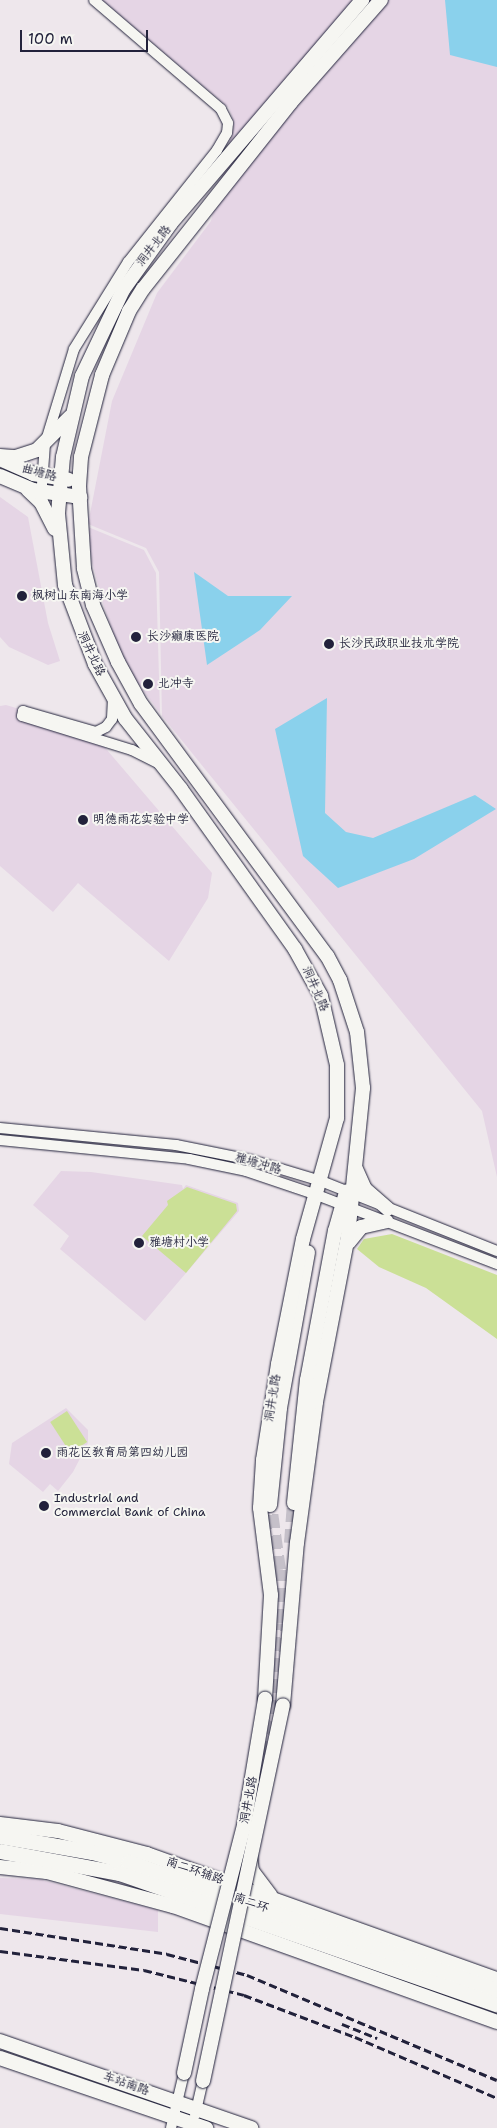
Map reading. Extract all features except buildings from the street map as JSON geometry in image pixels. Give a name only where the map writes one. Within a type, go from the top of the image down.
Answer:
[{"type":"highway","name":"南二环","points":[[0,1836],[92,1852],[129,1862],[497,1990]]},
{"type":"highway","name":"南二环","points":[[0,1851],[119,1873],[497,2005]]},
{"type":"main road","name":"洞井北路","points":[[184,2073],[202,1989],[244,1826],[265,1699],[271,1595],[260,1508],[263,1460],[278,1364],[310,1218],[337,1118],[339,1093],[332,1038],[321,996],[276,921],[114,698],[72,608],[58,541],[60,478],[71,414],[95,343],[136,268],[281,91],[362,0]]},
{"type":"main road","name":"洞井北路","points":[[203,2081],[282,1705],[297,1543],[316,1402],[346,1250],[348,1200],[355,1163],[362,1065],[358,1032],[340,980],[311,932],[129,683],[93,605],[81,542],[80,481],[90,419],[116,340],[129,311],[157,269],[292,102],[381,0]]},
{"type":"main road","points":[[0,457],[26,455],[45,444],[71,414]]},
{"type":"main road","name":"曲塘路","points":[[0,457],[42,476],[80,481]]},
{"type":"main road","name":"曲塘路","points":[[0,476],[41,497],[59,495],[80,498]]},
{"type":"main road","points":[[41,497],[58,541]]},
{"type":"main road","points":[[346,1250],[361,1227],[387,1215],[365,1189],[355,1163]]},
{"type":"main road","points":[[294,1503],[307,1380],[335,1231],[348,1200]]},
{"type":"main road","points":[[270,1505],[280,1408],[307,1266],[310,1218]]},
{"type":"main road","points":[[200,1873],[223,1870],[236,1852],[264,1758],[250,1861],[258,1882],[271,1897]]},
{"type":"main road","name":"南二环辅路","points":[[0,1824],[58,1831],[113,1844],[271,1897],[497,1979]]},
{"type":"main road","points":[[0,1867],[47,1872],[173,1906],[497,2022]]},
{"type":"main road","name":"车站南路","points":[[0,2041],[251,2128]]},
{"type":"main road","name":"车站南路","points":[[0,2058],[173,2123],[197,2127]]},
{"type":"street","points":[[41,497],[45,444],[62,380],[87,323],[128,262],[217,150],[227,133],[228,123],[221,109],[94,0]]},
{"type":"street","points":[[114,698],[112,719],[106,728],[96,732],[23,711],[22,716],[132,750],[168,772]]},
{"type":"street","name":"雅塘冲路","points":[[0,1128],[176,1145],[251,1160],[387,1215],[497,1251]]},
{"type":"street","name":"雅塘冲路","points":[[0,1140],[189,1159],[319,1188]]},
{"type":"street","name":"雅塘冲路","points":[[387,1215],[497,1264]]},
{"type":"street","name":"洞井北路","points":[[173,2123],[184,2073]]},
{"type":"street","name":"洞井北路","points":[[197,2127],[197,2108],[203,2081]]},
{"type":"shaded area","name":"长沙民政职业技术学院","points":[[102,0],[497,0],[497,1177],[482,1111],[162,716],[159,572],[146,548],[88,524],[112,401],[157,293],[211,221],[234,123],[229,108]]},
{"type":"shaded area","name":"枫树山东南海小学","points":[[0,497],[28,517],[48,623],[60,661],[48,665],[9,647],[0,637]]},
{"type":"shaded area","name":"长沙癫康医院","points":[[88,527],[144,550],[156,573],[160,713],[125,666],[104,607],[92,562]]},
{"type":"shaded area","name":"明德雨花实验中学","points":[[6,705],[90,730],[212,873],[208,898],[169,961],[78,883],[53,912],[0,866],[0,706]]},
{"type":"shaded area","name":"雅塘村小学","points":[[61,1171],[91,1172],[182,1185],[183,1189],[186,1185],[238,1203],[239,1211],[145,1321],[60,1249],[69,1236],[33,1205]]},
{"type":"shaded area","name":"雨花区教育局第四幼儿园","points":[[66,1408],[88,1430],[88,1443],[73,1472],[58,1491],[50,1484],[43,1492],[9,1464],[12,1443]]},
{"type":"shaded area","points":[[0,1878],[38,1879],[158,1910],[158,1932],[0,1914]]},
{"type":"green space","points":[[187,1187],[236,1204],[237,1211],[186,1273],[142,1236],[168,1205],[167,1201]]},
{"type":"green space","points":[[392,1234],[497,1275],[497,1339],[426,1288],[379,1267],[357,1249],[364,1239]]},
{"type":"green space","points":[[67,1411],[87,1442],[70,1453],[50,1422]]},
{"type":"water","points":[[445,0],[497,0],[497,67],[450,55]]},
{"type":"water","points":[[194,572],[228,596],[292,596],[260,630],[207,665]]},
{"type":"water","points":[[327,698],[325,813],[346,832],[373,838],[475,795],[496,809],[414,859],[338,888],[303,856],[275,729]]},
{"type":"tunnel","points":[[291,1543],[294,1503]]},
{"type":"tunnel","points":[[260,1754],[271,1714],[279,1623],[279,1570],[270,1505]]},
{"type":"railway","points":[[0,1928],[167,1954],[247,1975],[497,2080]]},
{"type":"railway","points":[[0,1951],[144,1970],[244,1995],[355,2037],[497,2098]]},
{"type":"railway","points":[[342,2024],[377,2038]]},
{"type":"place","name":"枫树山东南海小学","points":[[22,596]]},
{"type":"place","name":"长沙癫康医院","points":[[136,637]]},
{"type":"place","name":"长沙民政职业技术学院","points":[[329,644]]},
{"type":"place","name":"北冲寺","points":[[148,684]]},
{"type":"place","name":"明德雨花实验中学","points":[[83,820]]},
{"type":"place","name":"雅塘村小学","points":[[139,1243]]},
{"type":"place","name":"雨花区教育局第四幼儿园","points":[[46,1453]]},
{"type":"place","name":"Industrial and Commercial Bank of China","points":[[44,1506]]}]
